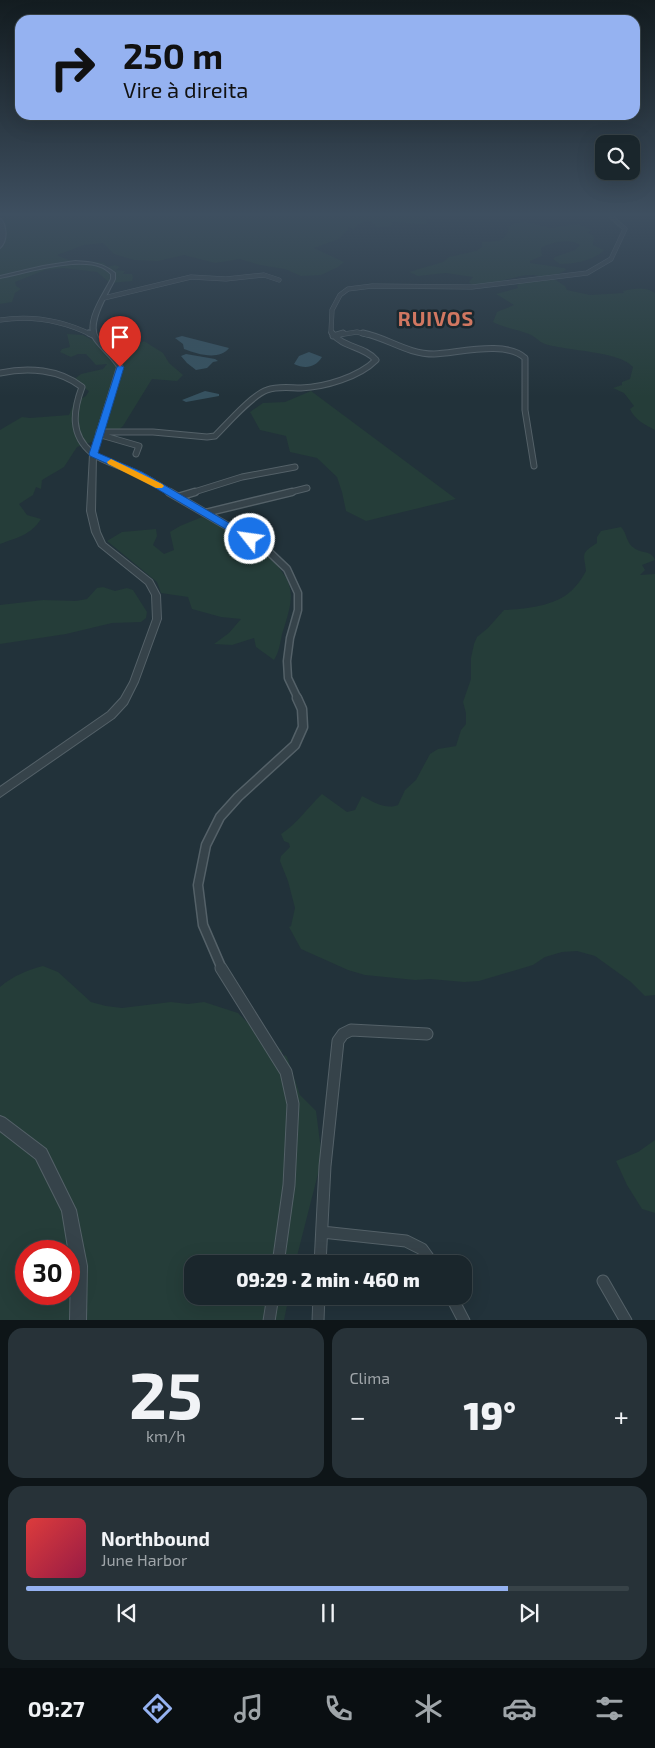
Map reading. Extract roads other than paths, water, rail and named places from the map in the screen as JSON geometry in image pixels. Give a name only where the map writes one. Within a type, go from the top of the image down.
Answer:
[{"type":"street","points":[[0,277],[13,275]]},
{"type":"street","points":[[93,335],[92,324],[113,279],[113,275]]},
{"type":"street","points":[[104,298],[191,277],[223,279],[264,275],[279,280]]},
{"type":"street","points":[[98,433],[153,432],[207,437],[215,436],[260,393],[268,388],[314,386],[361,371],[373,365],[376,360],[373,355],[333,336],[331,332],[332,310],[340,295],[356,286],[477,286],[573,275]]},
{"type":"street","points":[[0,320],[23,318],[47,319],[77,327],[93,335],[120,367],[93,454],[91,511],[96,532],[102,544],[149,582],[156,595],[157,619],[134,682],[124,701],[111,716],[0,793]]},
{"type":"street","points":[[333,336],[342,332],[358,331],[420,353],[470,349],[517,351],[525,358],[525,410],[534,466]]},
{"type":"street","points":[[0,372],[20,370],[46,372],[66,376],[77,382],[82,387],[82,391],[75,406],[75,428],[81,440],[93,454],[138,474],[265,548],[287,569],[298,593],[298,610],[290,638],[287,661],[288,678],[302,709],[303,727],[295,745],[238,797],[220,817],[206,844],[198,885],[203,926],[219,965],[286,1072],[293,1104],[289,1185],[279,1255]]},
{"type":"street","points":[[98,433],[140,446],[136,454]]},
{"type":"street","points":[[178,497],[242,477],[295,466]]},
{"type":"street","points":[[205,513],[307,488]]},
{"type":"street","points":[[321,1255],[325,1166],[338,1041],[343,1034],[351,1030],[427,1034]]},
{"type":"street","points":[[0,1123],[41,1154],[69,1210],[79,1266],[78,1320]]},
{"type":"street","points":[[322,1232],[406,1241],[422,1249],[426,1255]]},
{"type":"street","points":[[603,1282],[626,1320]]},
{"type":"street","points":[[269,1320],[272,1305]]},
{"type":"street","points":[[318,1320],[319,1305]]},
{"type":"street","points":[[456,1305],[464,1320]]},
{"type":"water","points":[[182,336],[229,348],[225,352],[214,355],[195,353],[184,349],[183,344],[175,338]]},
{"type":"water","points":[[309,352],[322,357],[310,366],[302,367],[294,364],[299,356]]},
{"type":"water","points":[[186,354],[218,361],[213,362],[207,368],[196,370],[181,356]]},
{"type":"water","points":[[205,391],[219,394],[219,396],[186,402],[182,400]]},
{"type":"district","name":"RUIVOS","points":[[436,319]]}]
